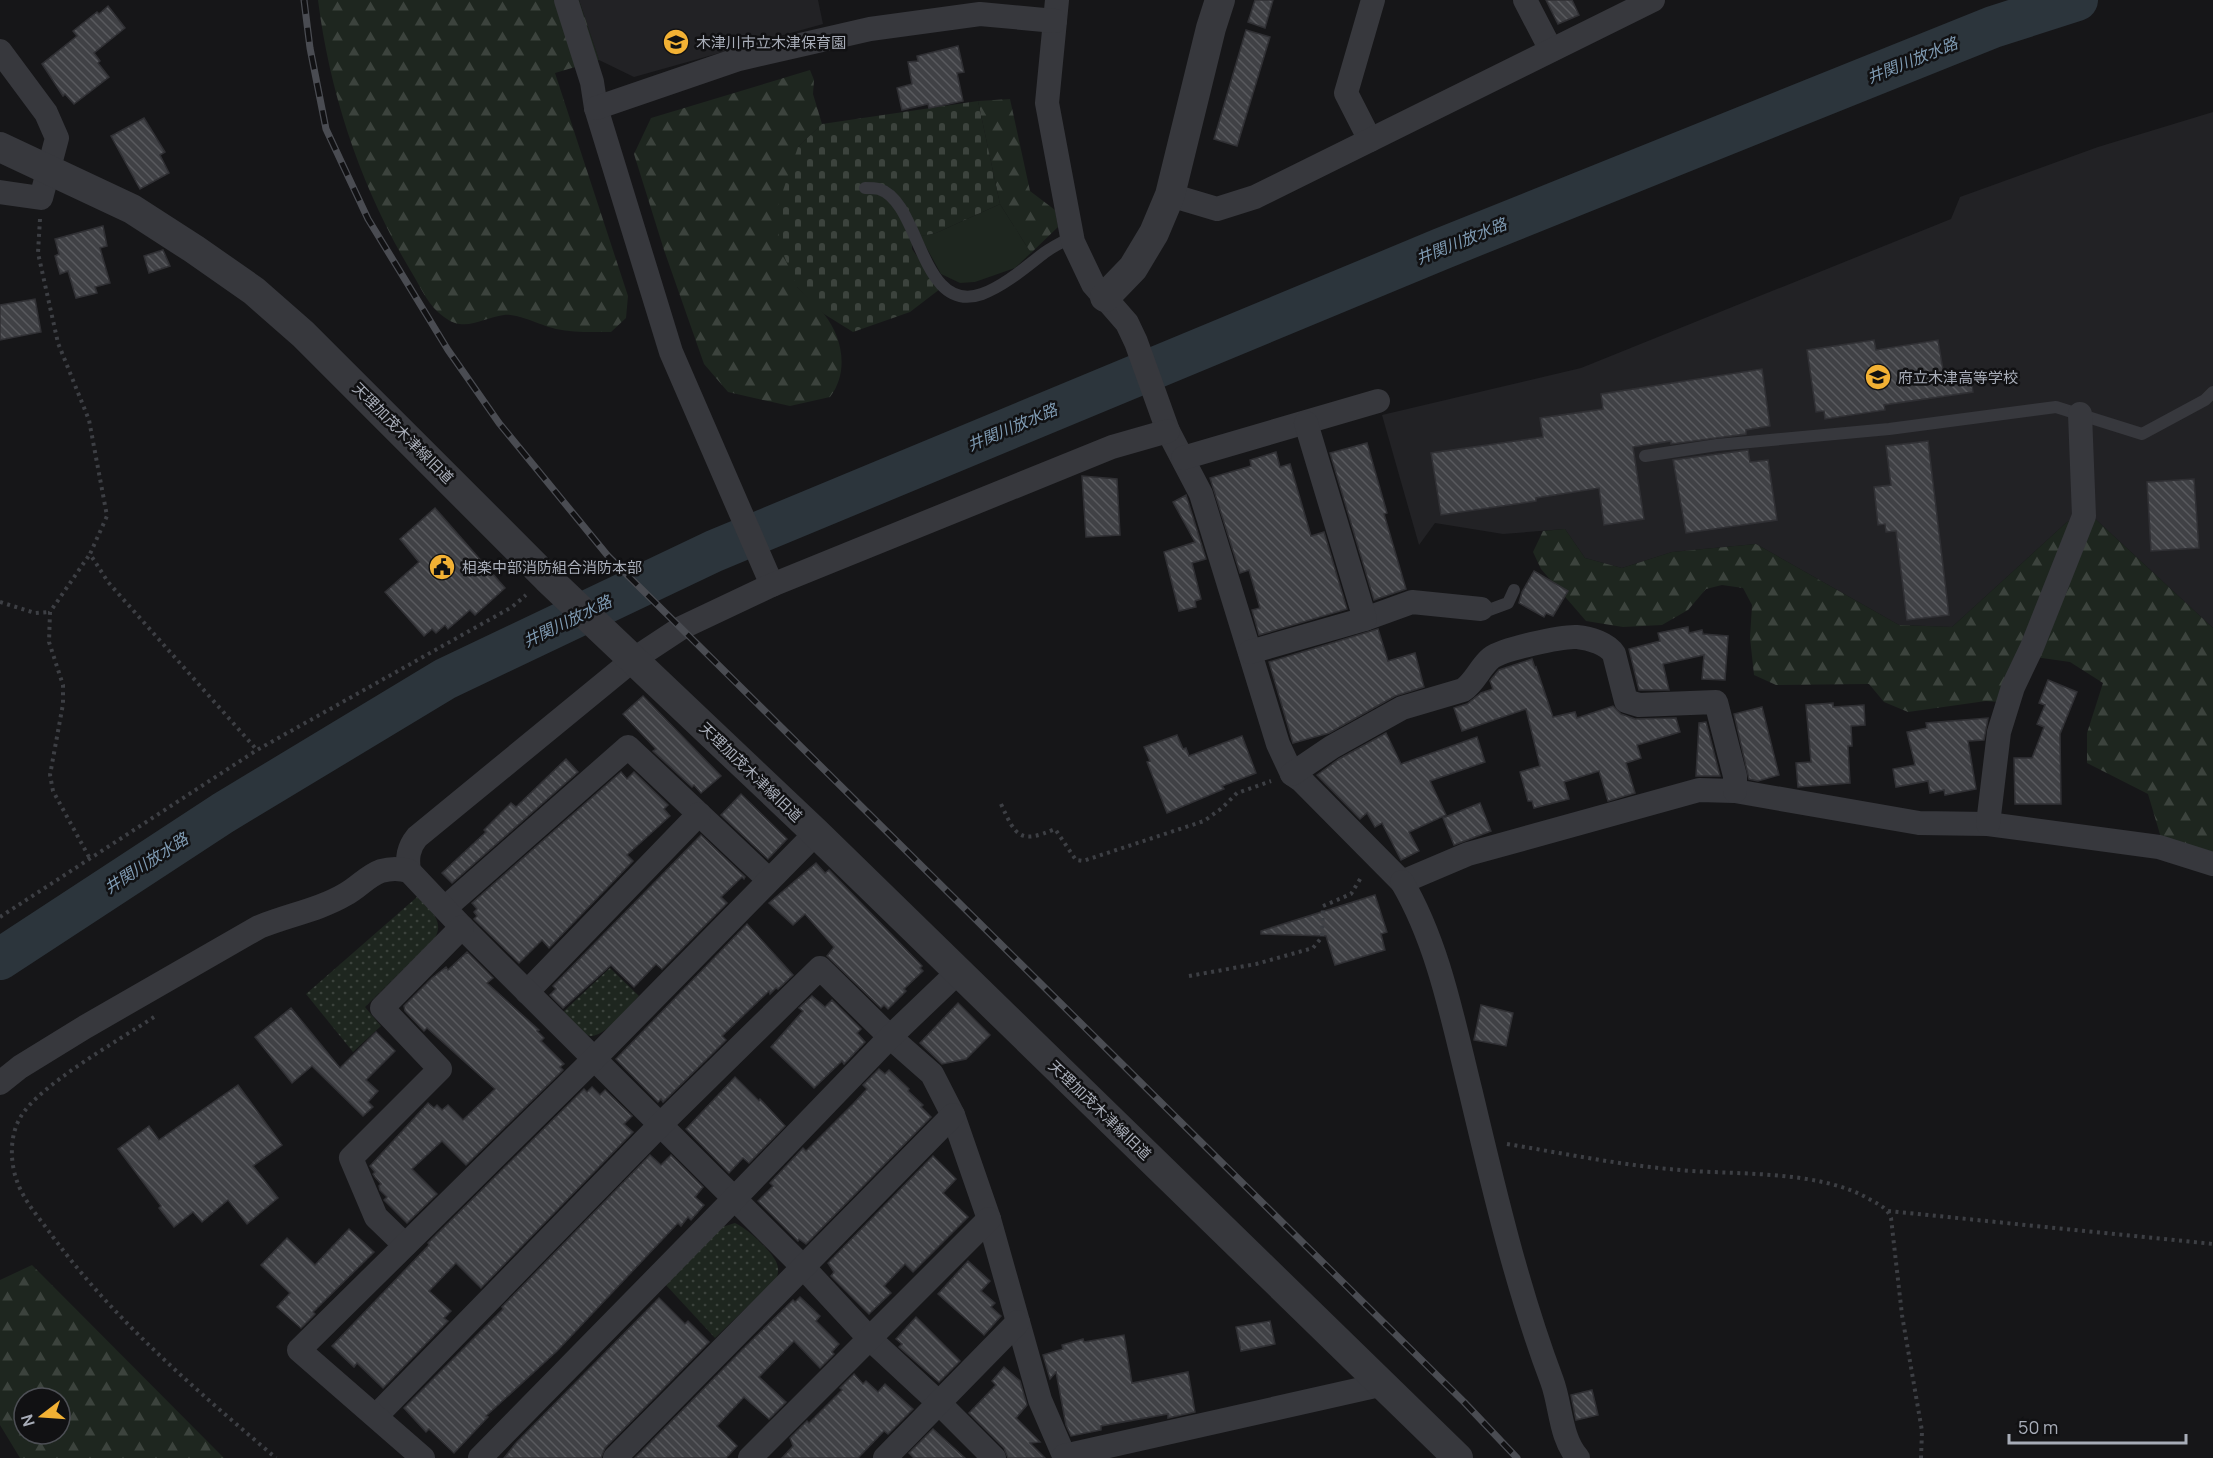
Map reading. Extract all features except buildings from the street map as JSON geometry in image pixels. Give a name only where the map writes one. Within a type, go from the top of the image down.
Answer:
[{"type":"street","points":[[566,0],[592,82],[596,108],[671,352],[770,580]]},
{"type":"street","points":[[1105,297],[1133,268],[1154,232],[1170,195],[1220,0]]},
{"type":"street","points":[[1370,140],[1346,93],[1373,0]]},
{"type":"street","points":[[1525,0],[1551,50]]},
{"type":"street","points":[[1170,195],[1217,209],[1255,197],[1653,0]]},
{"type":"street","points":[[596,108],[739,59],[870,29],[980,14],[1056,10],[1047,103],[1072,237],[1092,284],[1127,323],[1165,420],[1201,494],[1278,744],[1292,774],[1302,781],[1402,882],[1417,906],[1450,1006],[1516,1273],[1536,1340],[1556,1391],[1567,1437],[1578,1458]]},
{"type":"street","points":[[0,51],[46,113],[57,138],[42,198],[0,192]]},
{"type":"street","name":"天理加茂木津線旧道","points":[[0,147],[132,209],[254,291],[303,334],[551,581],[816,833],[1458,1458]]},
{"type":"street","points":[[1183,458],[1378,401]]},
{"type":"street","points":[[1988,824],[1999,732],[2010,698],[2084,516],[2080,414]]},
{"type":"street","points":[[409,872],[407,861],[409,850],[417,837],[624,650],[681,628],[770,580],[1112,447],[1165,420]]},
{"type":"street","points":[[1306,423],[1365,619]]},
{"type":"street","points":[[1250,652],[1365,619],[1412,602],[1481,609]]},
{"type":"street","points":[[1292,774],[1332,747],[1402,708],[1470,686],[1489,660],[1497,654],[1574,637],[1584,638],[1610,648],[1614,654],[1626,701],[1639,705],[1716,702],[1735,776],[1735,791]]},
{"type":"street","points":[[445,908],[628,747],[769,880]]},
{"type":"street","points":[[1402,882],[1468,854],[1699,790],[1735,791],[1919,823],[1988,824],[2159,847],[2213,864]]},
{"type":"street","points":[[527,992],[699,814]]},
{"type":"street","points":[[423,1458],[299,1350],[594,1059],[816,833]]},
{"type":"street","points":[[0,1083],[20,1067],[85,1027],[259,927],[284,916],[316,908],[348,894],[366,879],[381,872],[400,869],[409,872],[804,1268],[868,1338],[939,1403],[994,1458]]},
{"type":"street","points":[[405,1245],[376,1217],[351,1158],[440,1069],[382,1008],[462,927]]},
{"type":"street","points":[[376,1416],[660,1125],[820,968],[890,1037],[932,1074],[953,1115],[989,1219],[1040,1400],[1065,1457],[1384,1384]]},
{"type":"street","points":[[480,1458],[890,1037],[958,972]]},
{"type":"street","points":[[615,1458],[953,1115]]},
{"type":"street","points":[[750,1458],[989,1219]]},
{"type":"street","points":[[885,1458],[1018,1322]]},
{"type":"lane","points":[[865,188],[880,189],[895,202],[940,286],[961,296],[982,294],[1072,237]]},
{"type":"lane","points":[[1645,456],[1717,445],[1889,429],[2056,407],[2142,434],[2205,400],[2213,392]]},
{"type":"lane","points":[[1481,609],[1490,610],[1508,603],[1514,590]]},
{"type":"path","points":[[42,198],[38,254],[58,343],[88,420],[107,516],[90,554],[50,612],[49,642],[63,685],[63,704],[50,775],[53,791],[59,804],[90,858]]},
{"type":"path","points":[[90,554],[108,582],[257,750]]},
{"type":"path","points":[[0,917],[257,750],[512,607],[551,581]]},
{"type":"path","points":[[0,602],[35,613],[50,612]]},
{"type":"path","points":[[1001,804],[1008,820],[1022,836],[1029,838],[1055,829],[1076,860],[1083,861],[1204,821],[1237,793],[1292,774]]},
{"type":"path","points":[[1189,976],[1256,964],[1313,948],[1322,937],[1323,906],[1351,894],[1375,855]]},
{"type":"path","points":[[34,1100],[19,1118],[12,1142],[14,1169],[23,1196],[80,1273],[135,1332],[190,1385],[276,1458]]},
{"type":"path","points":[[1482,1141],[1669,1169],[1790,1177],[1826,1182],[1857,1192],[1888,1211],[2213,1244]]},
{"type":"path","points":[[1888,1211],[1891,1218],[1905,1335],[1922,1431],[1920,1458]]},
{"type":"shaded area","name":"木津川市立木津保育園","points":[[579,0],[818,0],[823,24],[634,77],[599,60]]},
{"type":"shaded area","name":"府立木津高等学校","points":[[2213,112],[2213,628],[2091,515],[2067,522],[1952,627],[1899,625],[1756,544],[1672,552],[1622,568],[1585,558],[1565,529],[1503,534],[1435,523],[1419,545],[1382,415],[1581,368],[1951,219],[1960,197],[2098,147]]},
{"type":"green space","points":[[318,0],[579,0],[599,60],[555,73],[628,296],[626,318],[611,332],[563,330],[509,315],[459,324],[444,317],[434,308],[394,241],[363,175],[340,107],[323,36]]},
{"type":"green space","points":[[810,70],[814,80],[813,94],[822,124],[798,147],[797,287],[821,310],[830,323],[839,344],[841,366],[840,377],[830,397],[790,406],[728,392],[704,364],[664,250],[634,154],[651,118]]},
{"type":"green space","points":[[1010,99],[1030,191],[1055,210],[1058,227],[1031,253],[1000,204],[978,101]]},
{"type":"green space","points":[[978,101],[1000,204],[936,233],[912,238],[912,249],[940,289],[910,312],[853,332],[824,314],[797,287],[780,246],[776,211],[798,147],[822,124]]},
{"type":"green space","points":[[1000,204],[1031,253],[1015,268],[975,282],[960,283],[941,274],[920,236],[936,233]]},
{"type":"green space","points":[[2091,515],[2213,628],[2213,857],[2162,841],[2148,794],[2087,763],[2087,733],[2103,683],[2070,662],[2035,657]]},
{"type":"green space","points":[[2072,520],[1998,702],[1986,701],[1908,712],[1884,702],[1869,684],[1776,685],[1754,675],[1750,638],[1752,605],[1743,588],[1722,585],[1706,589],[1688,610],[1662,625],[1623,627],[1586,621],[1541,569],[1533,552],[1543,531],[1565,529],[1585,558],[1622,568],[1672,552],[1756,544],[1899,625],[1952,627],[2067,522]]},
{"type":"green space","points":[[417,897],[431,910],[437,920],[438,932],[435,938],[365,1007],[381,1026],[353,1052],[306,994]]},
{"type":"green space","points":[[610,968],[639,996],[607,1028],[593,1036],[587,1035],[562,1013]]},
{"type":"green space","points":[[735,1223],[753,1235],[765,1247],[775,1259],[778,1274],[776,1279],[715,1338],[665,1284],[722,1227]]},
{"type":"green space","points":[[32,1265],[224,1458],[20,1458],[13,1446],[72,1446],[72,1386],[12,1386],[12,1445],[0,1425],[0,1280]]},
{"type":"waterway","name":"井関川放水路","points":[[0,959],[223,813],[445,679],[714,551],[1441,249],[1993,27],[2077,0]]},
{"type":"railway","points":[[304,0],[310,48],[326,129],[368,219],[448,350],[499,423],[608,556],[1464,1402],[1517,1458]]},
{"type":"place","name":"木津川市立木津保育園","points":[[676,42]]},
{"type":"place","name":"府立木津高等学校","points":[[1878,377]]},
{"type":"place","name":"相楽中部消防組合消防本部","points":[[442,567]]}]
